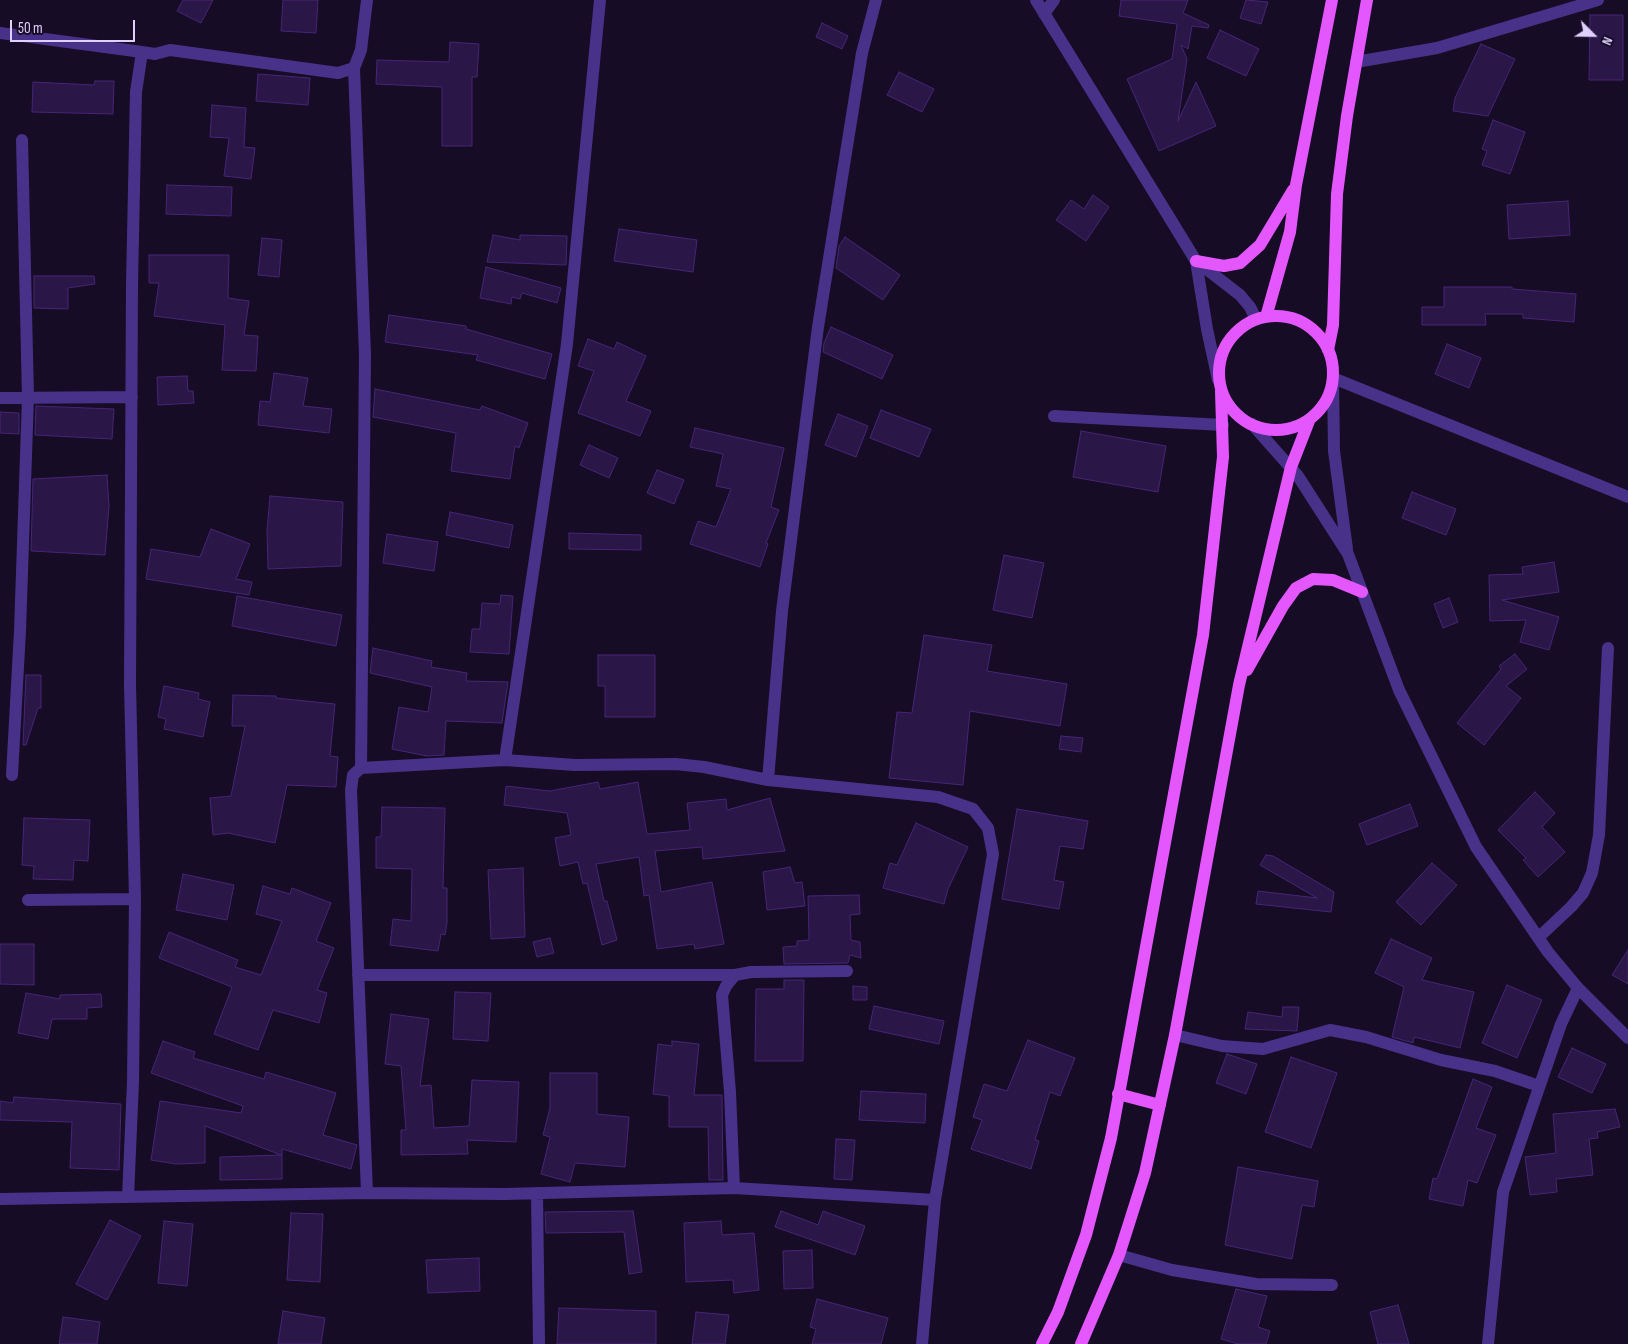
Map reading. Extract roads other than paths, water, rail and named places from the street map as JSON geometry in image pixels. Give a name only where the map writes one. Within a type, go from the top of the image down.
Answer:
[{"type":"main road","points":[[1261,318],[1290,232],[1296,185],[1332,0]]},
{"type":"main road","points":[[1328,350],[1333,325],[1337,194],[1367,0]]},
{"type":"main road","points":[[1196,261],[1224,266],[1240,263],[1260,245],[1296,185]]},
{"type":"main road","points":[[1042,1344],[1058,1312],[1086,1235],[1111,1138],[1203,635],[1217,525],[1223,425],[1219,385],[1220,358],[1230,338],[1239,329],[1261,318],[1285,316],[1308,325],[1317,333],[1328,350],[1333,366],[1333,378],[1328,398],[1309,421],[1291,467],[1239,686],[1175,1035],[1145,1173],[1120,1255],[1081,1344]]},
{"type":"main road","points":[[1219,385],[1228,406],[1239,419],[1268,431],[1282,431],[1309,421]]},
{"type":"main road","points":[[1239,686],[1268,631],[1296,588],[1313,579],[1333,580],[1362,592]]},
{"type":"main road","points":[[1118,1094],[1160,1105]]},
{"type":"street","points":[[360,768],[365,355],[354,68],[361,50],[367,0]]},
{"type":"street","points":[[505,760],[567,344],[600,0]]},
{"type":"street","points":[[768,780],[782,611],[818,327],[862,53],[876,0]]},
{"type":"street","points":[[1036,0],[1196,261],[1240,295],[1261,318]]},
{"type":"street","points":[[1044,14],[1054,0]]},
{"type":"street","points":[[1356,62],[1437,48],[1598,0]]},
{"type":"street","points":[[0,33],[155,54],[170,50],[338,73],[354,68]]},
{"type":"street","points":[[128,1197],[134,1082],[135,899],[130,685],[132,397],[136,92],[142,52]]},
{"type":"street","points":[[12,775],[20,632],[28,398],[22,140]]},
{"type":"street","points":[[1196,261],[1207,330],[1219,385]]},
{"type":"street","points":[[1628,497],[1333,378],[1334,451],[1348,554],[1399,690],[1476,847],[1538,938],[1578,988],[1628,1038]]},
{"type":"street","points":[[0,398],[132,397]]},
{"type":"street","points":[[1054,416],[1223,425]]},
{"type":"street","points":[[1252,424],[1291,467],[1348,554]]},
{"type":"street","points":[[1538,938],[1571,907],[1582,893],[1592,873],[1598,835],[1608,648]]},
{"type":"street","points":[[367,1193],[350,790],[353,775],[360,768],[505,760],[575,765],[676,764],[704,767],[768,780],[938,797],[973,809],[988,828],[993,854],[935,1200],[922,1344]]},
{"type":"street","points":[[28,900],[135,899]]},
{"type":"street","points":[[358,975],[735,975],[751,972],[847,971]]},
{"type":"street","points":[[734,1188],[730,1092],[722,995],[735,975]]},
{"type":"street","points":[[1488,1344],[1503,1192],[1561,1024],[1578,988]]},
{"type":"street","points":[[1175,1035],[1222,1046],[1262,1049],[1330,1030],[1366,1037],[1441,1060],[1495,1071],[1539,1086]]},
{"type":"street","points":[[0,1199],[367,1193],[537,1193],[734,1188],[935,1200]]},
{"type":"street","points":[[537,1193],[540,1344]]},
{"type":"street","points":[[1120,1255],[1172,1270],[1256,1284],[1332,1285]]}]
